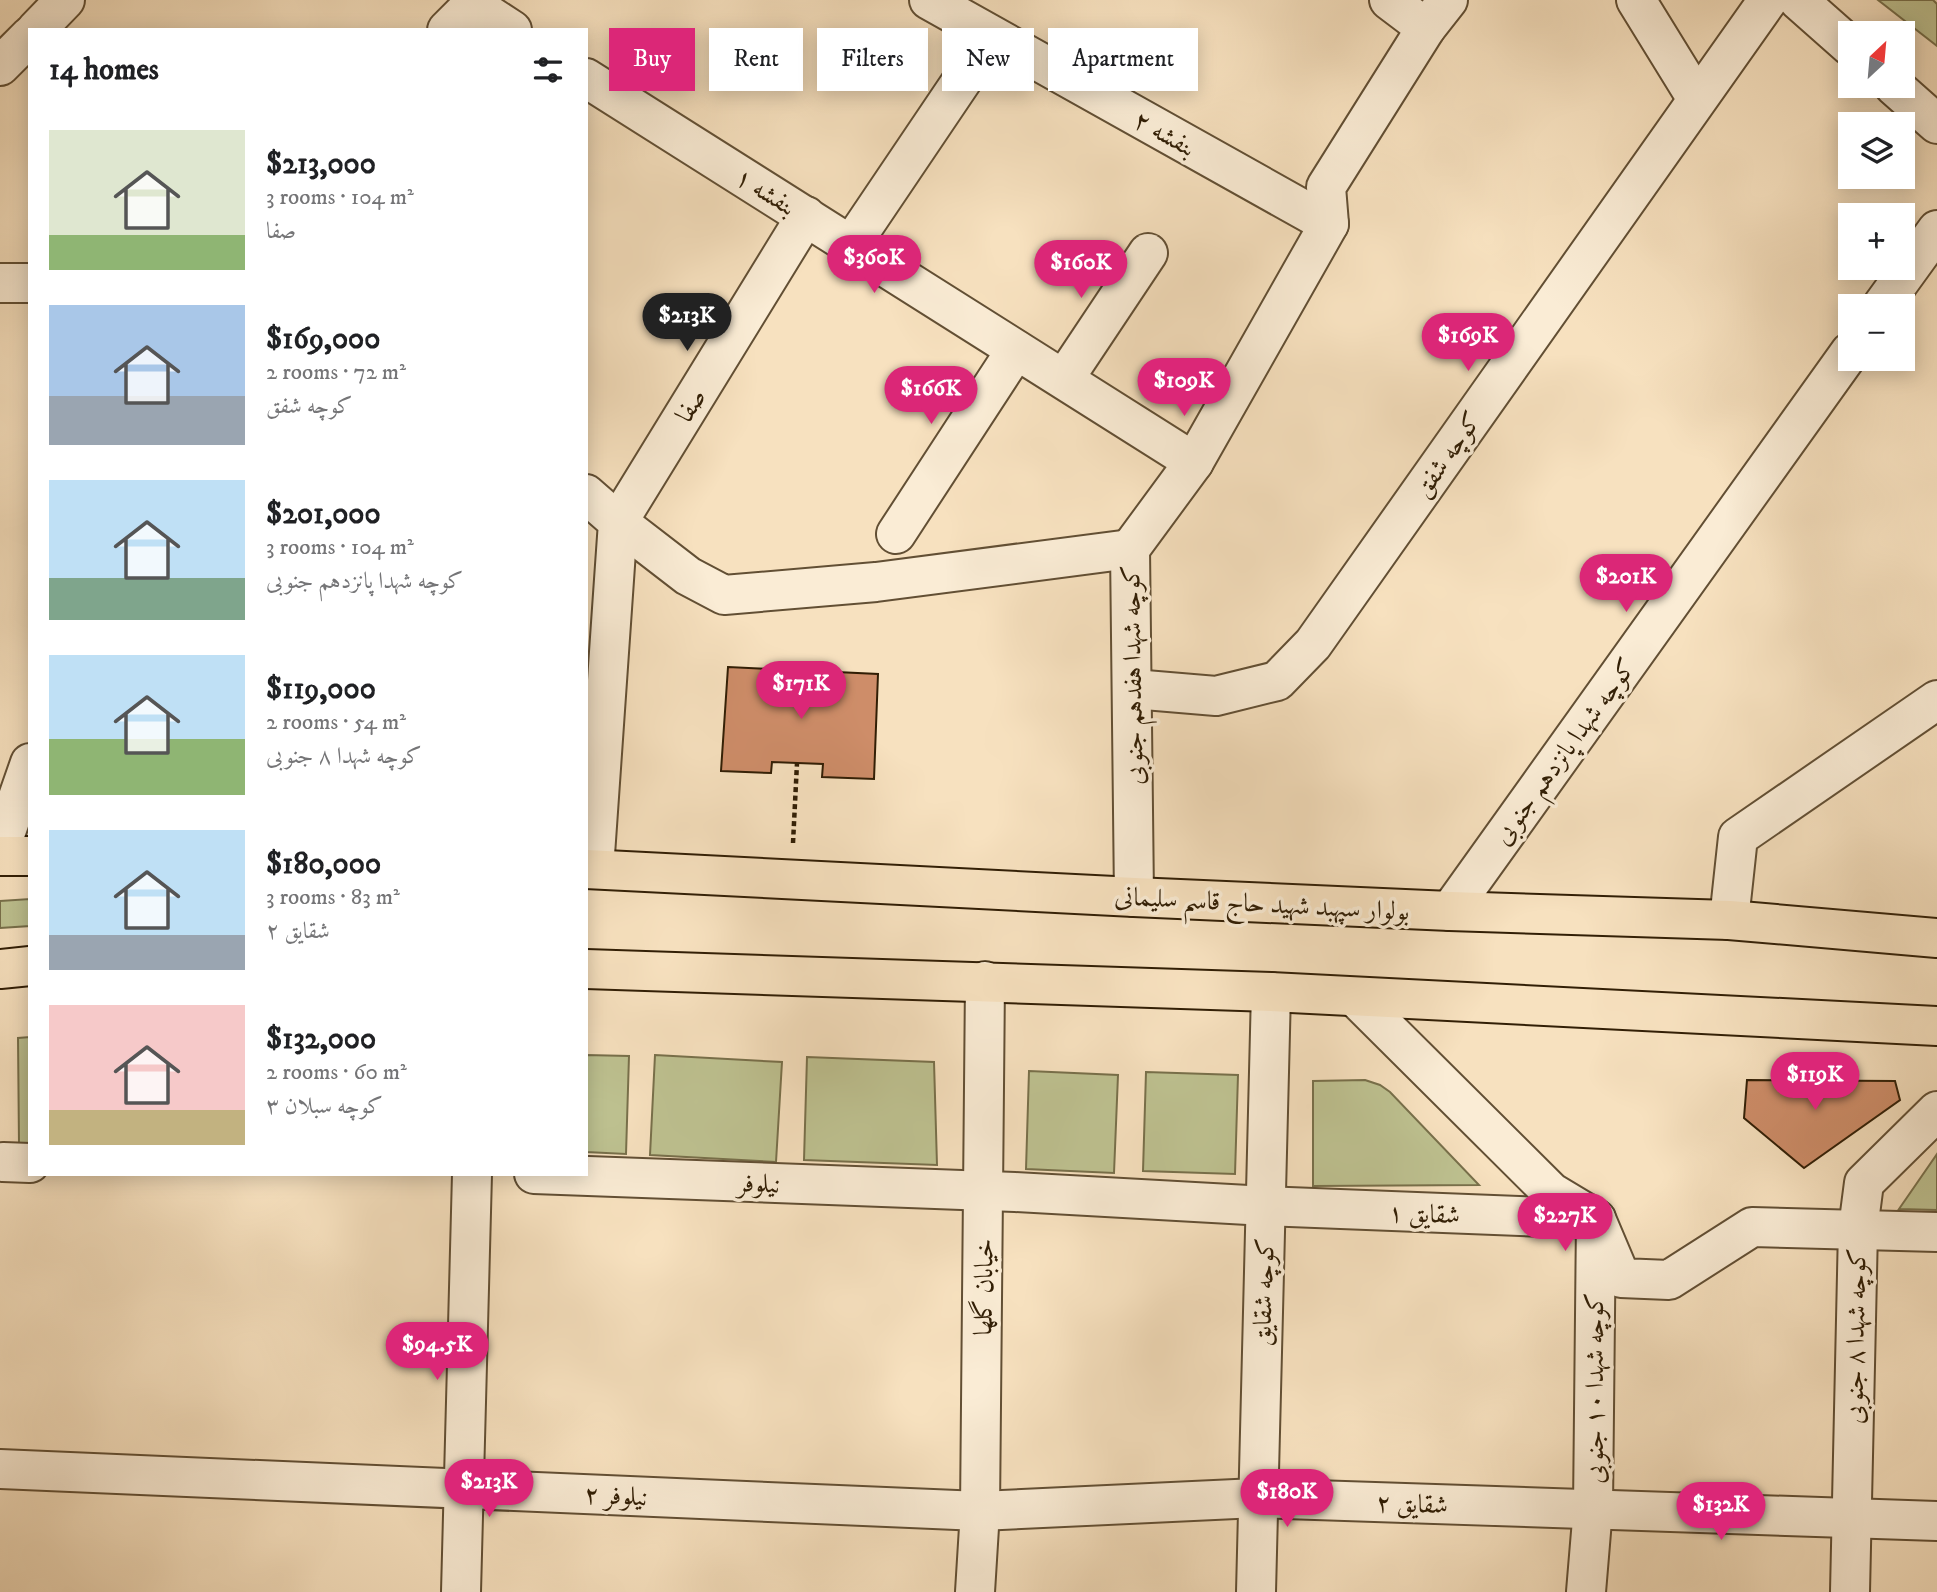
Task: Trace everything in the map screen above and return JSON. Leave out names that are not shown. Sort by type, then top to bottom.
[{"type":"main road","points":[[0,856],[28,856]]},
{"type":"main road","name":"بولوار سپهبد شهید حاج قاسم سلیمانی","points":[[590,869],[1134,897],[1729,920],[1937,938]]},
{"type":"main road","points":[[0,969],[28,966]]},
{"type":"main road","points":[[588,969],[1271,992],[1937,1026]]},
{"type":"street","points":[[38,28],[65,0]]},
{"type":"street","name":"بنفشه ۲","points":[[929,0],[978,28]]},
{"type":"street","points":[[1329,224],[1326,187],[1437,14],[1389,0]]},
{"type":"street","points":[[1636,0],[1698,99]]},
{"type":"street","name":"کوچه شفق","points":[[1133,690],[1216,696],[1277,681],[1312,644],[1768,0]]},
{"type":"street","points":[[1798,0],[1838,35]]},
{"type":"street","points":[[465,11],[507,28]]},
{"type":"street","points":[[0,66],[28,38]]},
{"type":"street","name":"بنفشه ۲","points":[[1034,59],[1329,224]]},
{"type":"street","name":"بنفشه ۱","points":[[588,83],[851,244],[1194,462]]},
{"type":"street","points":[[851,244],[955,91]]},
{"type":"street","points":[[1908,98],[1937,124]]},
{"type":"street","name":"صفا","points":[[618,522],[806,216]]},
{"type":"street","name":"کوچه شهدا هفدهم جنوبی","points":[[1134,897],[1130,549],[1194,462],[1329,224]]},
{"type":"street","points":[[1891,294],[1937,230]]},
{"type":"street","points":[[1064,379],[1148,253]]},
{"type":"street","points":[[0,284],[28,283]]},
{"type":"street","points":[[896,534],[1016,350]]},
{"type":"street","name":"کوچه شهدا پانزدهم جنوبی","points":[[1450,911],[1838,369]]},
{"type":"street","points":[[588,496],[688,576],[724,596],[876,582],[1130,549]]},
{"type":"street","points":[[590,869],[618,522]]},
{"type":"street","points":[[1729,920],[1738,837],[1937,700]]},
{"type":"street","points":[[0,849],[28,769]]},
{"type":"street","name":"خیابان گلها","points":[[975,1592],[980,1511],[985,981]]},
{"type":"street","name":"کوچه شقایق","points":[[1256,1592],[1271,992]]},
{"type":"street","points":[[1354,997],[1551,1192],[1595,1219],[1621,1278],[1669,1280],[1752,1227],[1937,1232]]},
{"type":"street","name":"کوچه شهدا ۸ جنوبی","points":[[1850,1592],[1858,1229],[1864,1184],[1937,1111]]},
{"type":"street","points":[[461,1592],[472,1176]]},
{"type":"street","name":"نیلوفر","points":[[587,1176],[984,1191]]},
{"type":"street","name":"شقایق ۱","points":[[984,1191],[1595,1219]]},
{"type":"street","name":"کوچه شهدا ۱۰ جنوبی","points":[[1586,1592],[1593,1508],[1595,1219]]},
{"type":"street","name":"نیلوفر ۲","points":[[0,1469],[980,1511]]},
{"type":"street","name":"شقایق ۲","points":[[980,1511],[1257,1498],[1937,1521]]},
{"type":"path","points":[[791,880],[797,763]]},
{"type":"green space","points":[[1878,0],[1933,0],[1937,4],[1937,46],[1915,29],[1915,21],[1905,21]]},
{"type":"green space","points":[[28,899],[28,926],[0,928],[0,901]]},
{"type":"green space","points":[[28,1037],[28,1144],[19,1144],[18,1038]]},
{"type":"green space","points":[[588,1055],[629,1056],[626,1154],[588,1152]]},
{"type":"green space","points":[[655,1055],[782,1062],[776,1162],[650,1155]]},
{"type":"green space","points":[[807,1057],[934,1062],[937,1165],[804,1160]]},
{"type":"green space","points":[[1029,1071],[1118,1075],[1114,1173],[1026,1169]]},
{"type":"green space","points":[[1146,1072],[1238,1075],[1235,1174],[1143,1171]]},
{"type":"green space","points":[[1365,1080],[1390,1092],[1479,1185],[1313,1186],[1313,1081]]},
{"type":"green space","points":[[1937,1154],[1937,1210],[1899,1209]]},
{"type":"building","points":[[728,667],[878,674],[874,779],[822,777],[823,764],[772,762],[771,773],[721,771]]},
{"type":"building","points":[[1747,1080],[1895,1081],[1900,1100],[1804,1168],[1744,1118]]}]
